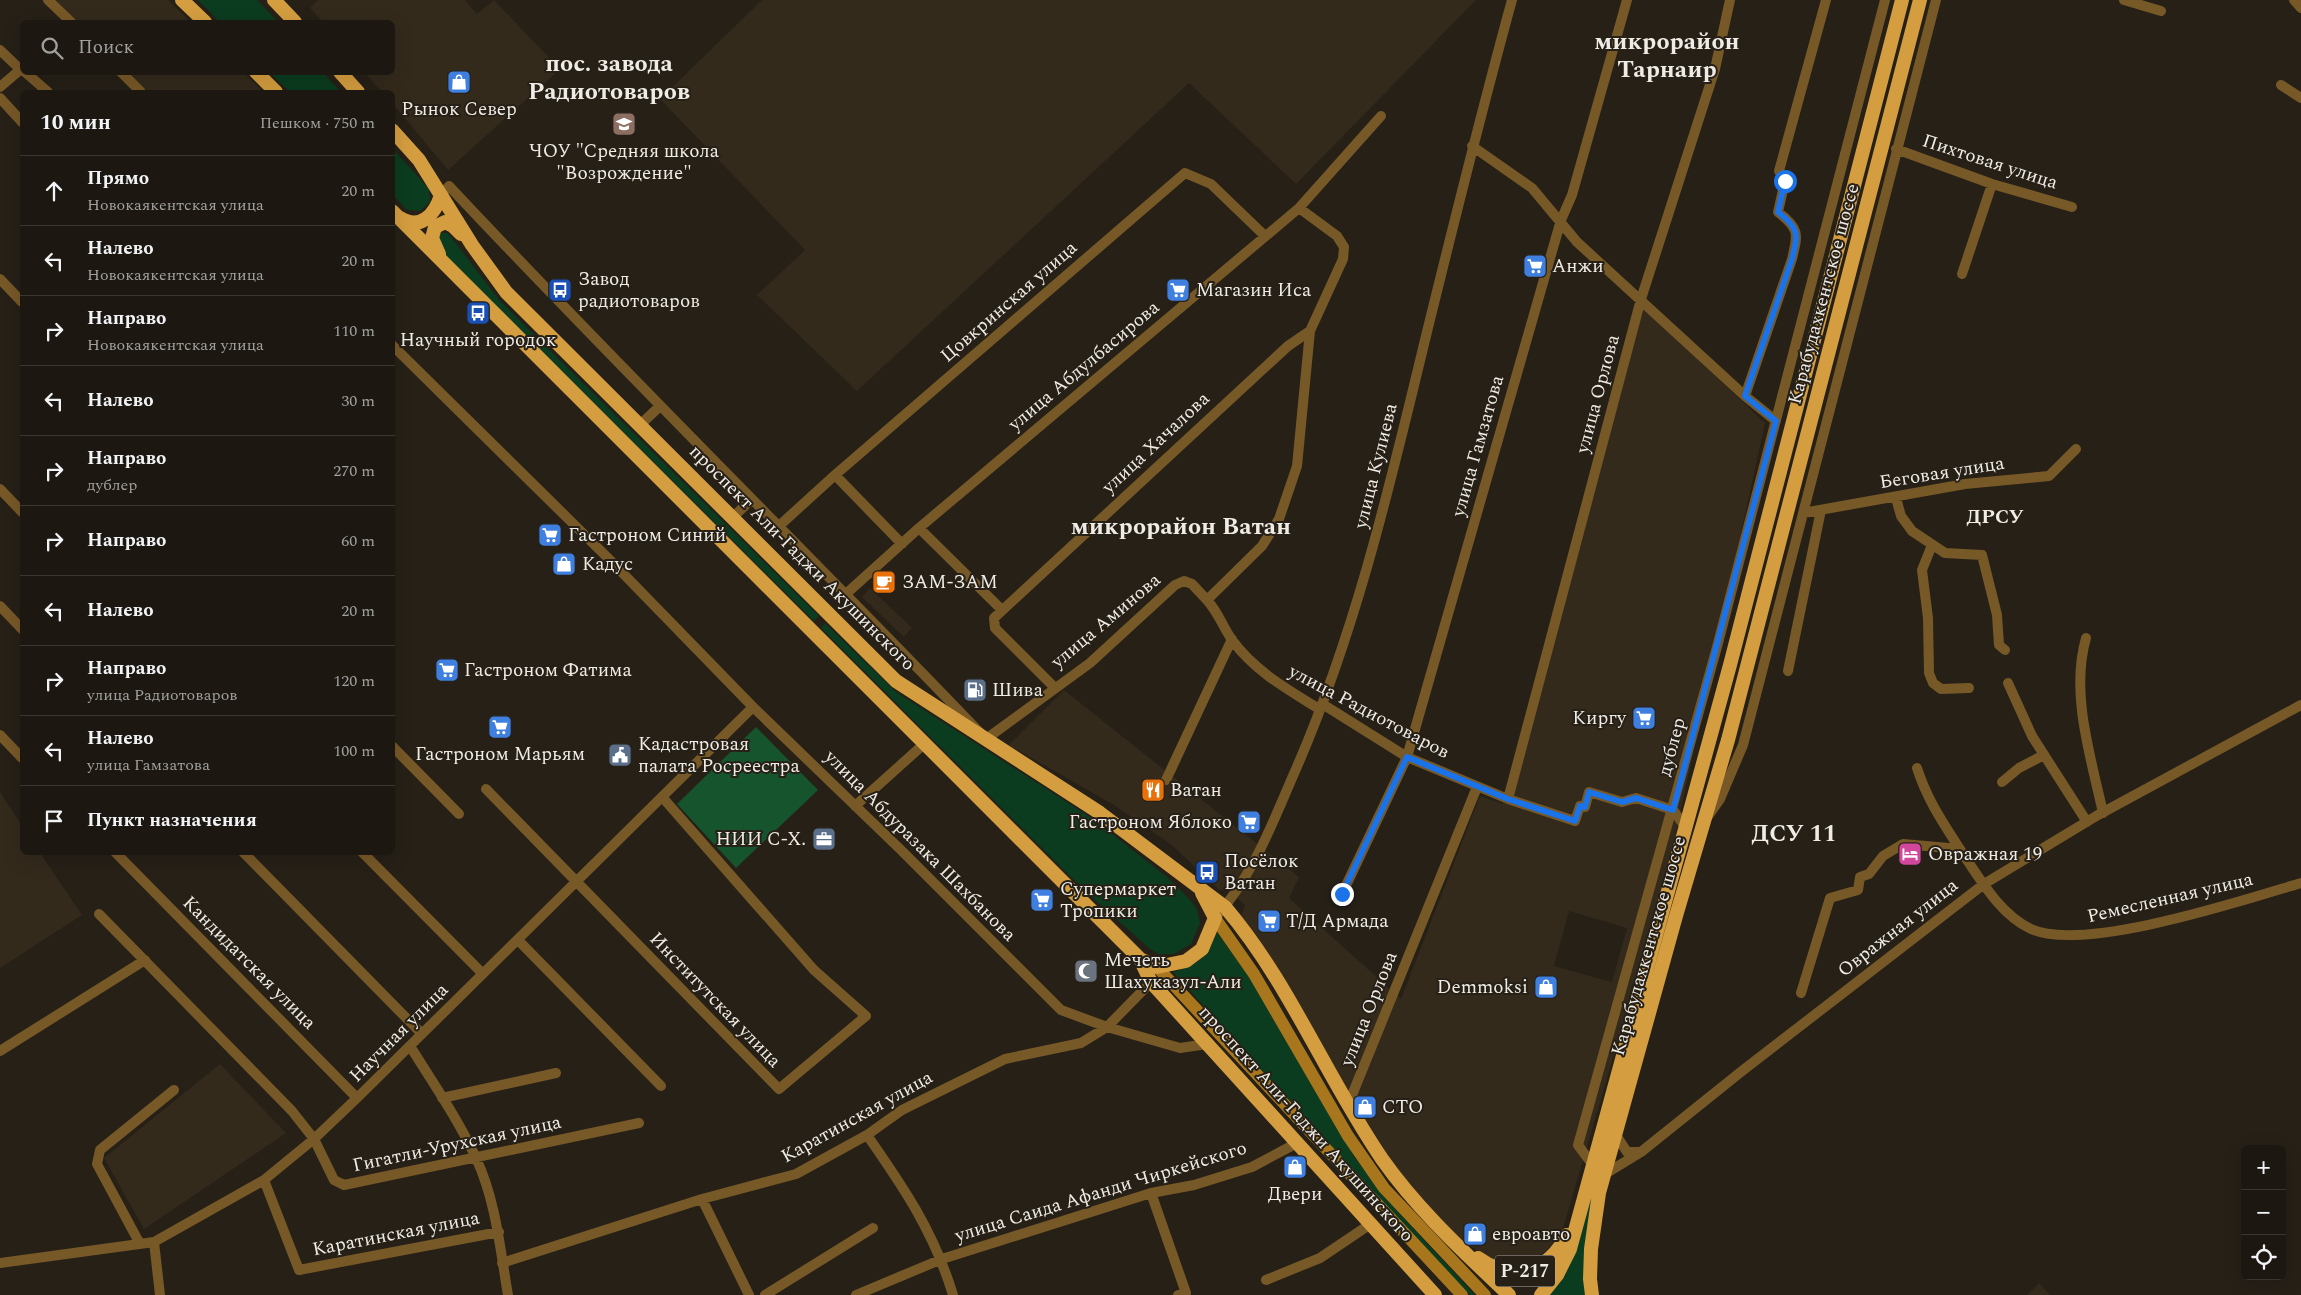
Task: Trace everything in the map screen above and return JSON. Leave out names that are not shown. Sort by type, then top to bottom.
[{"type":"highway","points":[[182,0],[203,20]]},
{"type":"highway","points":[[274,0],[293,20]]},
{"type":"highway","name":"Карабудахкентское шоссе","points":[[1541,1295],[1557,1275],[1570,1249],[1686,828],[1902,0]]},
{"type":"highway","name":"Карабудахкентское шоссе","points":[[1592,1295],[1591,1248],[1599,1193],[1728,740],[1920,0]]},
{"type":"highway","points":[[259,75],[274,90]]},
{"type":"highway","points":[[343,75],[356,90]]},
{"type":"highway","name":"проспект Али-Гаджи Акушинского","points":[[395,133],[416,157],[472,245],[506,292],[641,424],[896,681],[1100,813],[1200,890],[1220,912],[1239,923],[1274,977],[1348,1105],[1398,1180],[1448,1236],[1508,1295]]},
{"type":"highway","points":[[395,213],[407,222],[425,220],[435,211],[441,195]]},
{"type":"highway","name":"проспект Али-Гаджи Акушинского","points":[[395,213],[1140,959],[1150,982],[1435,1295]]},
{"type":"highway","points":[[444,263],[433,244],[432,238],[433,232],[440,223],[445,222],[454,226],[472,245]]},
{"type":"highway","points":[[815,634],[820,621],[832,617]]},
{"type":"highway","points":[[1140,959],[1158,967],[1186,961],[1202,949],[1220,912]]},
{"type":"highway","name":"Р-217","points":[[1448,1236],[1488,1266],[1506,1272],[1523,1271],[1534,1268],[1552,1258],[1560,1248],[1581,1207]]},
{"type":"main road","points":[[1220,912],[1348,1136],[1384,1188],[1485,1295]]},
{"type":"main road","points":[[1158,967],[1462,1295]]},
{"type":"street","points":[[48,0],[69,20]]},
{"type":"street","name":"улица Кулиева","points":[[1220,912],[1236,894],[1260,852],[1324,705],[1373,550],[1472,146],[1512,0]]},
{"type":"street","name":"улица Гамзатова","points":[[1342,894],[1407,757],[1561,220],[1572,195],[1626,0]]},
{"type":"street","name":"улица Орлова","points":[[1508,799],[1641,299],[1715,69],[1730,0]]},
{"type":"street","points":[[1745,396],[1792,259],[1797,237],[1794,224],[1778,212],[1785,181],[1779,171],[1826,0]]},
{"type":"street","name":"дублер","points":[[1592,1164],[1578,1145],[1673,810],[1885,0]]},
{"type":"street","points":[[1702,826],[1720,799],[1744,745],[1896,149],[1936,0]]},
{"type":"street","points":[[2124,0],[2161,11]]},
{"type":"street","points":[[2294,0],[2301,8]]},
{"type":"street","points":[[0,50],[20,68]]},
{"type":"street","points":[[0,87],[20,73]]},
{"type":"street","points":[[28,75],[46,90]]},
{"type":"street","points":[[124,75],[139,90]]},
{"type":"street","points":[[2281,85],[2301,98]]},
{"type":"street","points":[[0,98],[20,120]]},
{"type":"street","name":"улица Абдулбасирова","points":[[847,594],[919,528],[1299,208],[1381,116]]},
{"type":"street","points":[[1472,146],[1532,188],[1578,242],[1745,396],[1776,421]]},
{"type":"street","name":"Пихтовая улица","points":[[1896,149],[1992,184],[2072,208]]},
{"type":"street","name":"Цовкринская улица","points":[[779,526],[835,475],[1185,173],[1211,184],[1266,236]]},
{"type":"street","points":[[1962,274],[1992,184]]},
{"type":"street","points":[[441,195],[449,186],[559,303],[847,594],[986,739]]},
{"type":"street","points":[[1207,600],[1262,546],[1279,519],[1298,466],[1310,331],[1344,259],[1344,246],[1337,236],[1299,208]]},
{"type":"street","points":[[0,279],[20,300]]},
{"type":"street","name":"улица Хачалова","points":[[1054,687],[995,628],[994,618],[1001,609],[1288,346],[1310,331]]},
{"type":"street","name":"улица Абдуразака Шахбанова","points":[[395,348],[608,558],[753,707],[1061,1010],[1107,1027],[1180,1048],[1207,1044]]},
{"type":"street","points":[[641,424],[660,406]]},
{"type":"street","name":"Беговая улица","points":[[1803,513],[1896,498],[1965,484],[2049,476],[2076,449]]},
{"type":"street","points":[[835,475],[902,544]]},
{"type":"street","points":[[0,489],[20,510]]},
{"type":"street","points":[[733,517],[752,498]]},
{"type":"street","points":[[1896,498],[1901,516],[1912,531],[1932,545],[1945,553],[1982,555],[1996,615],[1999,645],[2005,650]]},
{"type":"street","points":[[1788,670],[1821,510]]},
{"type":"street","points":[[919,528],[1001,609]]},
{"type":"street","points":[[1932,545],[1922,570],[1928,618],[1929,673],[1933,683],[1941,690],[1970,688]]},
{"type":"street","name":"улица Аминова","points":[[986,739],[1054,687],[1090,663],[1175,585],[1184,581],[1192,584],[1207,600]]},
{"type":"street","name":"улица Радиотоваров","points":[[1207,600],[1232,639],[1256,666],[1275,681],[1316,707],[1324,705],[1407,757],[1508,799],[1575,821],[1580,806],[1585,807],[1589,792],[1622,802],[1636,798],[1673,810]]},
{"type":"street","points":[[0,606],[20,627]]},
{"type":"street","points":[[2086,638],[2082,652],[2082,713],[2103,812]]},
{"type":"street","points":[[1166,780],[1232,639]]},
{"type":"street","points":[[2008,684],[2032,736],[2087,822]]},
{"type":"street","name":"Овражная улица","points":[[1605,1174],[1641,1152],[1981,881],[2103,812],[2301,705]]},
{"type":"street","name":"Научная улица","points":[[0,1263],[154,1242],[264,1180],[314,1139],[357,1098],[663,798],[753,707]]},
{"type":"street","points":[[0,735],[20,756]]},
{"type":"street","points":[[855,806],[924,744]]},
{"type":"street","points":[[395,749],[459,814]]},
{"type":"street","points":[[2002,782],[2019,768],[2044,755]]},
{"type":"street","name":"Ремесленная улица","points":[[1917,768],[1925,794],[1981,881],[2004,910],[2032,930],[2048,934],[2080,936],[2220,906],[2301,883]]},
{"type":"street","name":"улица Орлова","points":[[1348,1105],[1477,787]]},
{"type":"street","name":"Институтская улица","points":[[486,789],[778,1089],[866,1016],[814,970],[663,798]]},
{"type":"street","points":[[1673,810],[1686,828]]},
{"type":"street","points":[[1801,993],[1830,898],[1858,890],[1860,877],[1869,874],[1883,856],[1903,844],[1960,849]]},
{"type":"street","name":"Кандидатская улица","points":[[118,855],[357,1098]]},
{"type":"street","points":[[246,855],[422,1034]]},
{"type":"street","points":[[365,855],[484,974]]},
{"type":"street","name":"Гигатли-Урухская улица","points":[[99,914],[292,1111],[314,1139],[334,1180],[344,1185],[639,1124]]},
{"type":"street","points":[[518,940],[661,1086]]},
{"type":"street","points":[[0,1052],[145,960]]},
{"type":"street","name":"Каратинская улица","points":[[502,1263],[702,1199],[796,1174],[867,1134],[902,1110],[1005,1059],[1080,1043],[1107,1027],[1150,982]]},
{"type":"street","points":[[410,1046],[476,1159],[499,1232],[508,1295]]},
{"type":"street","points":[[442,1098],[556,1073]]},
{"type":"street","points":[[140,1244],[97,1164],[100,1150],[174,1090]]},
{"type":"street","points":[[867,1134],[910,1197],[942,1259],[953,1295]]},
{"type":"street","points":[[1616,1135],[1627,1152],[1641,1152]]},
{"type":"street","name":"улица Саида Афанди Чиркейского","points":[[856,1295],[942,1259],[1151,1193],[1194,1185],[1252,1166],[1297,1143]]},
{"type":"street","name":"Каратинская улица","points":[[264,1180],[299,1270],[499,1232]]},
{"type":"street","points":[[1151,1193],[1186,1293],[1178,1295]]},
{"type":"street","points":[[702,1199],[749,1295]]},
{"type":"street","points":[[1266,1280],[1320,1258],[1372,1224]]},
{"type":"street","points":[[765,1295],[873,1228]]},
{"type":"street","points":[[154,1242],[160,1295]]},
{"type":"shaded area","points":[[55,0],[168,0],[189,20],[75,20]]},
{"type":"shaded area","name":"Рынок Север","points":[[318,0],[465,0],[477,14],[494,0],[560,69],[448,170],[395,106],[395,90],[380,90],[367,75],[395,75],[395,20],[321,20],[310,8]]},
{"type":"shaded area","points":[[762,0],[1476,0],[1296,184],[1189,83],[857,391],[757,295],[805,250],[660,99]]},
{"type":"shaded area","points":[[130,75],[246,75],[262,90],[147,90]]},
{"type":"shaded area","points":[[1644,308],[1765,423],[1666,878],[1564,1225],[1556,1240],[1546,1251],[1527,1261],[1494,1260],[1470,1246],[1441,1222],[1397,1170],[1241,917],[1245,905],[1228,890],[1219,890],[1172,845],[1114,805],[1009,745],[1064,690],[1299,877],[1289,898],[1401,999],[1480,796],[1503,804]],"holes":[[[1569,911],[1627,928],[1612,982],[1554,966]]]},
{"type":"shaded area","points":[[870,588],[912,628],[904,637],[862,597]]},
{"type":"shaded area","points":[[0,792],[20,823],[20,855],[41,855],[82,915],[0,968]]},
{"type":"shaded area","points":[[220,1064],[286,1133],[144,1229],[104,1158]]},
{"type":"shaded area","points":[[2039,1283],[2050,1295],[2027,1295]]},
{"type":"green space","points":[[198,0],[257,0],[276,20],[218,20]]},
{"type":"green space","points":[[272,75],[325,75],[339,90],[288,90]]},
{"type":"green space","points":[[395,151],[429,189],[430,202],[420,211],[407,210],[395,197]]},
{"type":"green space","points":[[447,233],[451,237],[500,301],[819,616],[814,621],[441,251],[438,235]]},
{"type":"green space","points":[[825,623],[896,692],[1093,819],[1167,877],[1197,909],[1200,923],[1191,944],[1174,954],[1159,954],[1150,949],[1083,889],[821,628]]},
{"type":"green space","points":[[756,727],[818,790],[736,868],[677,804]]},
{"type":"green space","points":[[1217,932],[1251,980],[1355,1158],[1387,1200],[1475,1295],[1470,1295],[1385,1206],[1173,972],[1196,963],[1201,959],[1210,948]]},
{"type":"green space","points":[[1589,1194],[1594,1196],[1586,1295],[1547,1295]]},
{"type":"place","name":"Рынок Север","points":[[459,82]]},
{"type":"place","name":"ЧОУ \"Средняя школа \"Возрождение\"","points":[[624,124]]},
{"type":"place","name":"Анжи","points":[[1535,266]]},
{"type":"place","name":"Завод радиотоваров","points":[[560,290]]},
{"type":"place","name":"Магазин Иса","points":[[1178,290]]},
{"type":"place","name":"Научный городок","points":[[478,313]]},
{"type":"place","name":"Гастроном Синий","points":[[550,535]]},
{"type":"place","name":"Кадус","points":[[564,564]]},
{"type":"place","name":"ЗАМ-ЗАМ","points":[[884,582]]},
{"type":"place","name":"Гастроном Фатима","points":[[447,670]]},
{"type":"place","name":"Шива","points":[[975,690]]},
{"type":"place","name":"Киргу","points":[[1644,718]]},
{"type":"place","name":"Гастроном Марьям","points":[[500,727]]},
{"type":"place","name":"Кадастровая палата Росреестра","points":[[620,755]]},
{"type":"place","name":"Ватан","points":[[1153,790]]},
{"type":"place","name":"Гастроном Яблоко","points":[[1249,822]]},
{"type":"place","name":"НИИ С-Х.","points":[[824,839]]},
{"type":"place","name":"Овражная 19","points":[[1910,854]]},
{"type":"place","name":"Посёлок Ватан","points":[[1207,872]]},
{"type":"place","name":"Супермаркет Тропики","points":[[1042,900]]},
{"type":"place","name":"Т/Д Армада","points":[[1269,921]]},
{"type":"place","name":"Мечеть Шахуказул-Али","points":[[1086,971]]},
{"type":"place","name":"Demmoksi","points":[[1546,987]]},
{"type":"place","name":"СТО","points":[[1365,1107]]},
{"type":"place","name":"Двери","points":[[1295,1167]]},
{"type":"place","name":"евроавто","points":[[1475,1234]]},
{"type":"district","name":"микрорайон Тарнаир","points":[[1667,56]]},
{"type":"district","name":"пос. завода Радиотоваров","points":[[609,78]]},
{"type":"district","name":"ДРСУ","points":[[1995,517]]},
{"type":"district","name":"микрорайон Ватан","points":[[1181,527]]},
{"type":"district","name":"ДСУ 11","points":[[1794,834]]},
{"type":"route","points":[[1342,894],[1407,757],[1508,799],[1575,821],[1580,806],[1585,807],[1589,792],[1622,802],[1636,798],[1673,810],[1776,421],[1745,396],[1792,259],[1797,237],[1794,224],[1778,212],[1785,181]]}]
